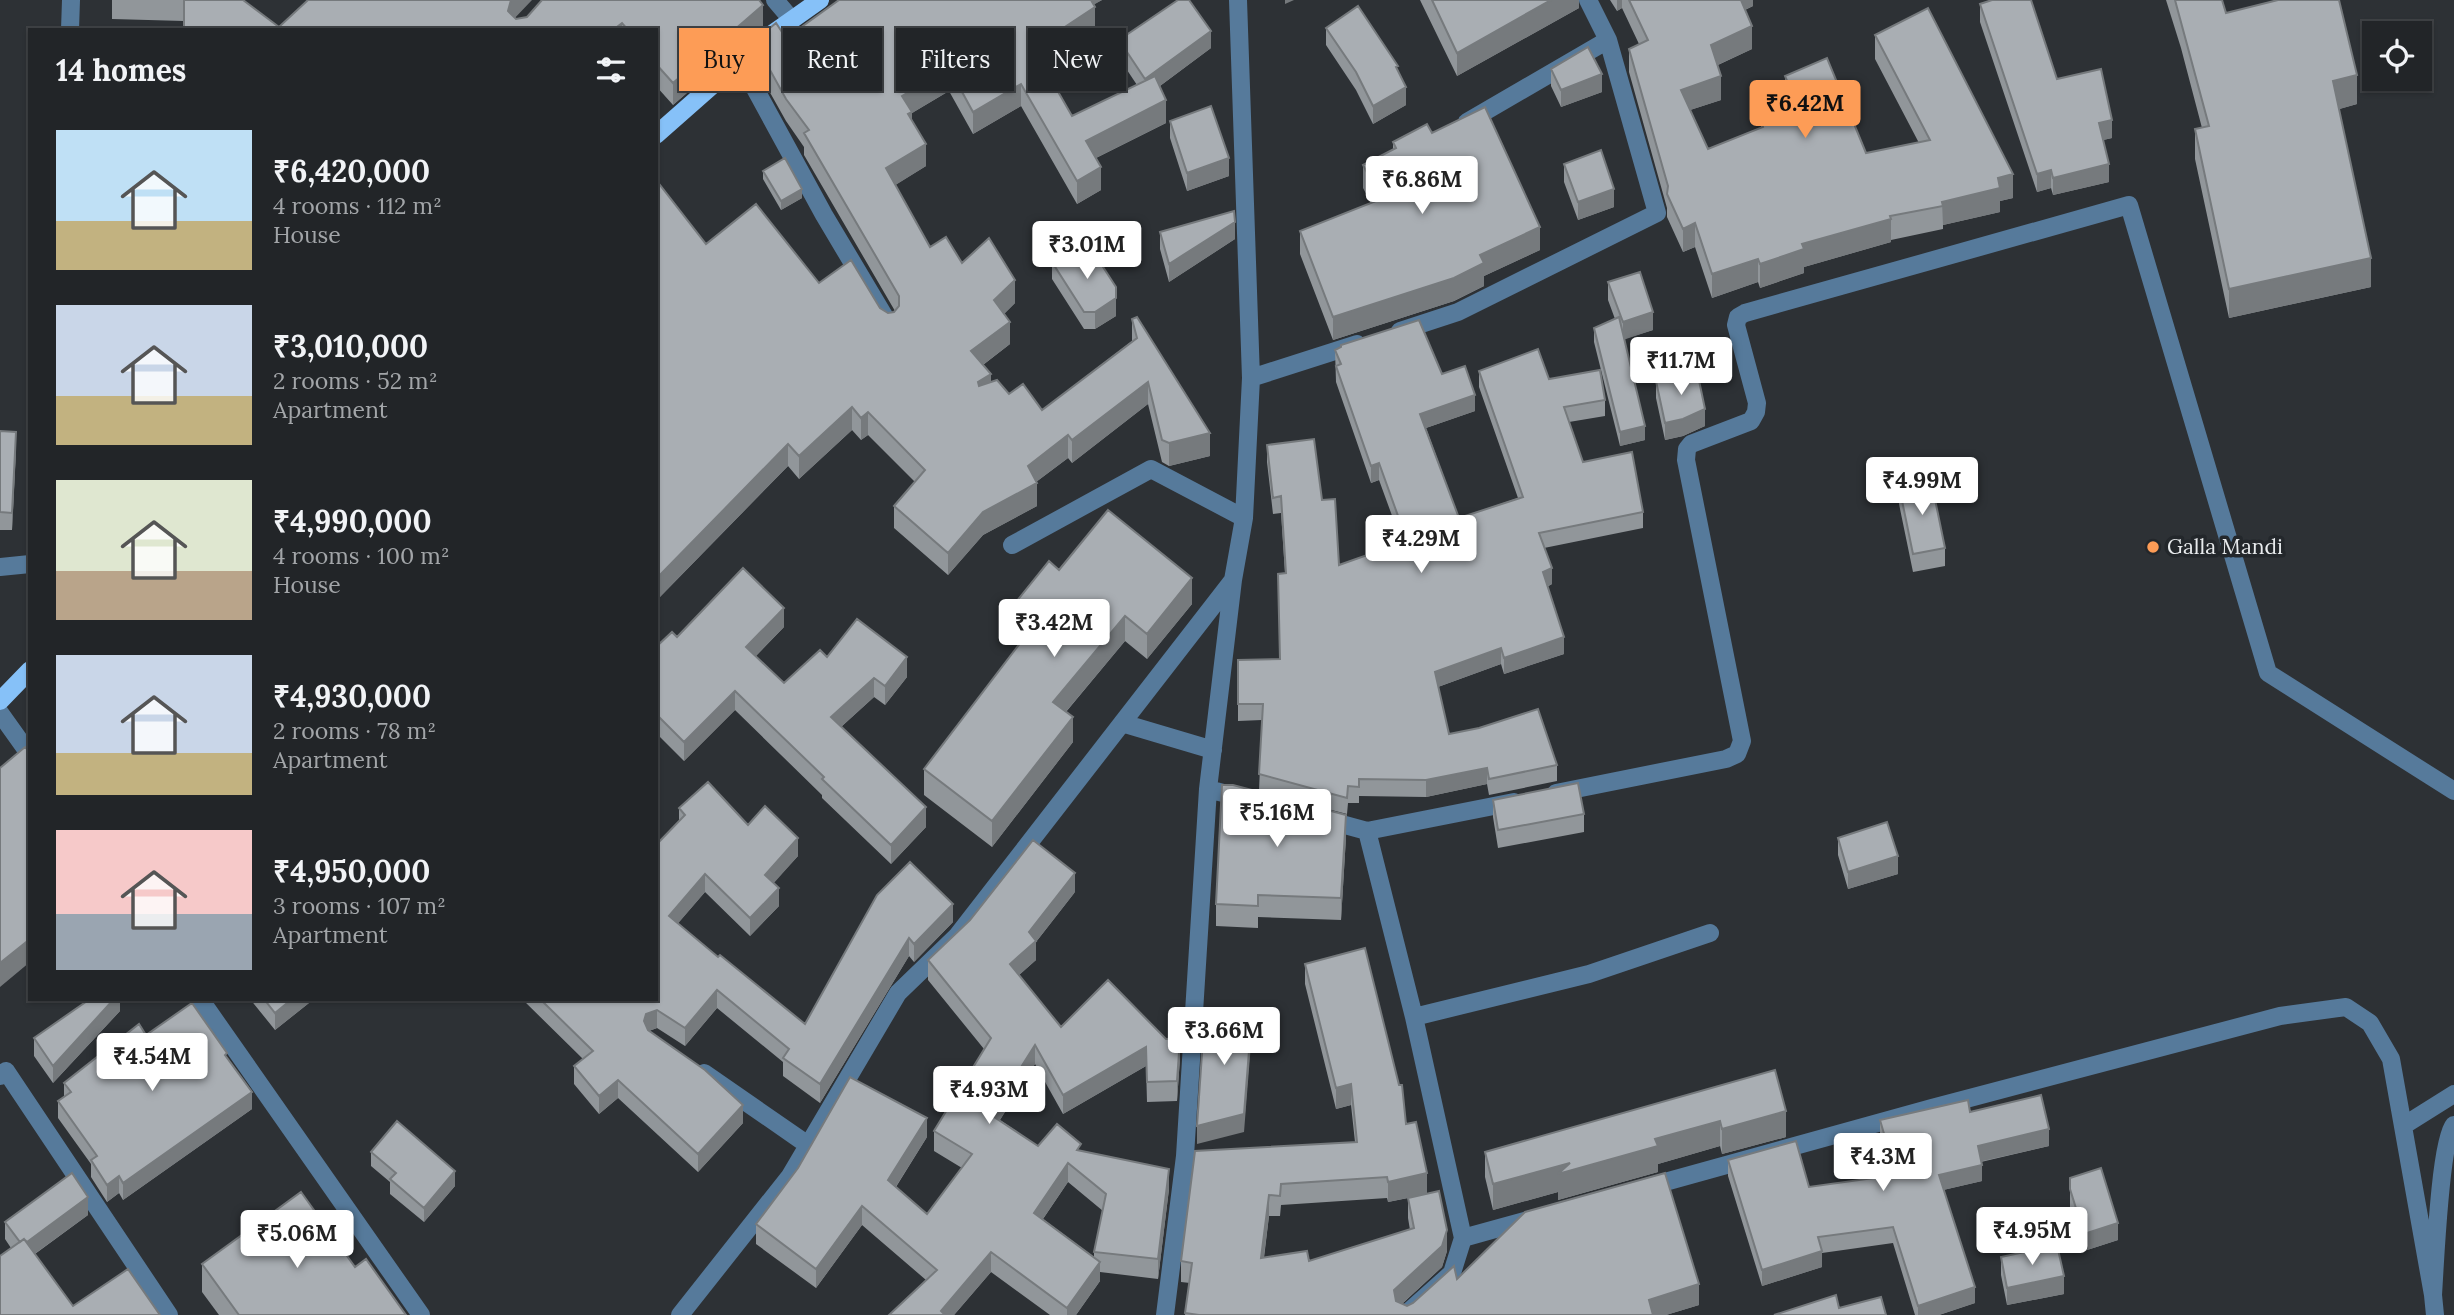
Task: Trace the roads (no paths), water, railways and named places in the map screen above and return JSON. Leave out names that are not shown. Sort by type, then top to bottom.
[{"type":"main road","points":[[769,36],[820,0]]},
{"type":"main road","points":[[658,133],[706,91]]},
{"type":"main road","points":[[0,701],[28,672]]},
{"type":"street","points":[[70,28],[71,0]]},
{"type":"street","points":[[775,0],[792,20]]},
{"type":"street","points":[[1165,1315],[1185,1156],[1208,789],[1233,580],[1244,517],[1251,378],[1238,0]]},
{"type":"street","points":[[1251,378],[1458,312],[1657,213],[1608,40],[1588,0]]},
{"type":"street","points":[[1467,122],[1608,40]]},
{"type":"street","points":[[756,91],[817,204],[890,324]]},
{"type":"street","points":[[1301,814],[1367,831],[1726,759],[1737,754],[1742,741],[1686,460],[1687,449],[1691,444],[1751,421],[1756,412],[1757,403],[1736,325],[1738,317],[2129,205],[2269,673],[2454,791]]},
{"type":"street","points":[[1012,545],[1151,469],[1244,517]]},
{"type":"street","points":[[0,567],[28,564]]},
{"type":"street","points":[[680,1315],[790,1176],[898,993],[957,936],[1233,580]]},
{"type":"street","points":[[0,713],[28,752]]},
{"type":"street","points":[[1122,723],[1213,750]]},
{"type":"street","points":[[1208,789],[1261,803]]},
{"type":"street","points":[[1367,831],[1414,1017],[1464,1238],[1452,1273],[1405,1315]]},
{"type":"street","points":[[1414,1017],[1589,974],[1710,933]]},
{"type":"street","points":[[201,1001],[421,1315]]},
{"type":"street","points":[[1624,1194],[1931,1108],[2280,1016],[2346,1007],[2370,1023],[2391,1059],[2435,1315]]},
{"type":"street","points":[[688,1062],[808,1145]]},
{"type":"street","points":[[0,1076],[6,1071],[169,1315]]},
{"type":"street","points":[[2403,1126],[2454,1094]]},
{"type":"street","points":[[2433,1294],[2444,1155],[2450,1128],[2454,1125]]},
{"type":"street","points":[[1464,1238],[1557,1212]]},
{"type":"place","name":"Galla Mandi","points":[[2153,547]]}]
